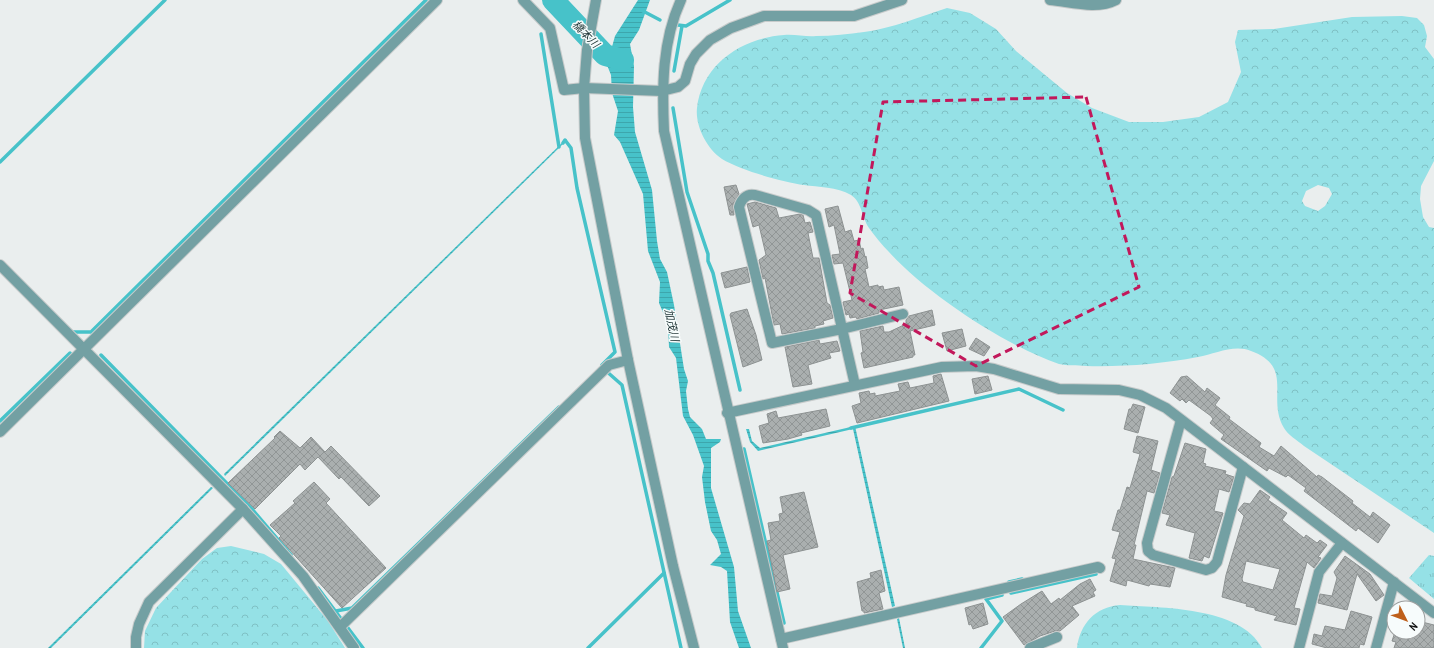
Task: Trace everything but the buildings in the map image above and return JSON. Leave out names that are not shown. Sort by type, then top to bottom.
[{"type":"street","points":[[0,432],[437,0]]},
{"type":"street","points":[[523,0],[550,28],[564,90],[584,88],[662,91],[678,87],[685,81],[690,64],[696,54],[710,40],[722,32],[744,23],[764,16],[854,16],[902,0]]},
{"type":"street","points":[[596,0],[587,50],[584,88],[585,138],[628,360],[673,566],[694,648]]},
{"type":"street","points":[[681,0],[676,12],[666,51],[662,91],[664,130],[696,267],[727,413],[782,644],[1098,567],[1100,568]]},
{"type":"street","points":[[1050,0],[1099,5],[1109,4],[1116,0]]},
{"type":"street","points":[[855,385],[842,329],[816,214],[808,210],[755,194],[746,196],[741,202],[739,207],[772,343],[842,329],[903,314]]},
{"type":"street","points":[[0,265],[243,509],[303,576],[354,648]]},
{"type":"street","points":[[340,627],[609,365],[628,360]]},
{"type":"street","points":[[727,413],[942,367],[976,366],[1013,373],[1059,389],[1119,390],[1140,395],[1166,408],[1434,613]]},
{"type":"street","points":[[1181,420],[1148,543],[1148,551],[1153,554],[1206,570],[1212,568],[1217,562],[1244,467]]},
{"type":"street","points":[[136,648],[136,637],[139,624],[149,602],[243,509]]},
{"type":"street","points":[[1299,648],[1319,572],[1342,542]]},
{"type":"street","points":[[1376,648],[1394,582]]},
{"type":"street","points":[[1030,648],[1057,637]]},
{"type":"highlighted area","points":[[1086,97],[1139,287],[976,366],[850,293],[883,102]]},
{"type":"green space","points":[[947,8],[970,13],[996,29],[1016,51],[1067,93],[1092,108],[1129,122],[1163,122],[1199,117],[1228,102],[1241,72],[1235,42],[1238,30],[1274,29],[1352,17],[1402,16],[1417,18],[1424,25],[1427,36],[1425,47],[1434,59],[1434,161],[1421,186],[1420,199],[1423,217],[1429,227],[1434,228],[1434,533],[1304,446],[1288,433],[1279,417],[1277,406],[1276,374],[1272,366],[1264,358],[1245,349],[1231,349],[1170,362],[1086,366],[1062,365],[1038,356],[992,332],[968,317],[924,285],[886,249],[869,228],[860,206],[851,195],[834,189],[784,181],[739,167],[717,155],[711,149],[703,136],[697,115],[700,92],[707,78],[716,66],[739,48],[753,41],[768,37],[784,35],[828,36],[874,30],[895,25]],"holes":[[[1318,185],[1329,188],[1332,194],[1325,206],[1318,211],[1305,206],[1302,201],[1306,191]]]},
{"type":"green space","points":[[231,546],[264,554],[281,564],[328,621],[345,648],[144,648],[145,631],[156,608],[202,559],[217,548]]},
{"type":"green space","points":[[1429,555],[1434,556],[1434,599],[1409,578]]},
{"type":"green space","points":[[1120,605],[1177,609],[1218,617],[1236,624],[1251,634],[1262,648],[1077,648],[1081,631],[1090,618],[1103,609]]},
{"type":"water","name":"加茂川","points":[[638,0],[650,0],[639,30],[630,44],[634,66],[633,107],[635,132],[652,190],[660,259],[667,272],[684,369],[688,381],[686,391],[690,417],[702,429],[706,439],[721,439],[720,442],[711,448],[711,488],[734,567],[738,611],[751,648],[739,648],[730,622],[727,571],[721,567],[710,565],[721,554],[717,540],[711,531],[705,502],[702,477],[704,466],[693,435],[683,416],[676,358],[669,347],[668,324],[659,303],[660,282],[648,251],[643,194],[620,142],[614,135],[618,111],[612,93],[611,75],[607,65],[615,36]]},
{"type":"water","points":[[566,139],[567,140],[225,476],[224,474]]},
{"type":"water","points":[[855,426],[895,606],[892,607],[853,429],[758,451],[750,442],[746,429],[749,429],[752,441],[760,448]]},
{"type":"water","points":[[211,487],[213,488],[51,648],[48,648]]},
{"type":"water","points":[[899,618],[905,648],[903,648],[897,619]]},
{"type":"waterway","points":[[0,162],[165,0]]},
{"type":"waterway","points":[[71,332],[91,332],[426,0]]},
{"type":"waterway","name":"橋本川","points":[[553,0],[605,55],[623,60]]},
{"type":"waterway","points":[[678,25],[686,26],[730,0]]},
{"type":"waterway","points":[[641,10],[660,20]]},
{"type":"waterway","points":[[674,71],[682,26]]},
{"type":"waterway","points":[[541,34],[559,147]]},
{"type":"waterway","points":[[673,108],[687,192],[708,254],[708,261],[713,273],[740,390]]},
{"type":"waterway","points":[[563,143],[565,140],[571,148],[577,188],[615,352],[602,365]]},
{"type":"waterway","points":[[0,421],[70,353]]},
{"type":"waterway","points":[[101,355],[252,509],[291,555]]},
{"type":"waterway","points":[[605,370],[622,385],[681,648]]},
{"type":"waterway","points":[[851,428],[1019,389],[1063,410]]},
{"type":"waterway","points":[[336,611],[352,608],[559,407]]},
{"type":"waterway","points":[[744,449],[784,623]]},
{"type":"waterway","points":[[588,648],[664,573]]},
{"type":"waterway","points":[[1011,593],[1096,574]]},
{"type":"waterway","points":[[1009,582],[1022,579]]},
{"type":"waterway","points":[[318,588],[363,648]]},
{"type":"waterway","points":[[981,648],[1002,621],[986,599],[1002,595]]}]
